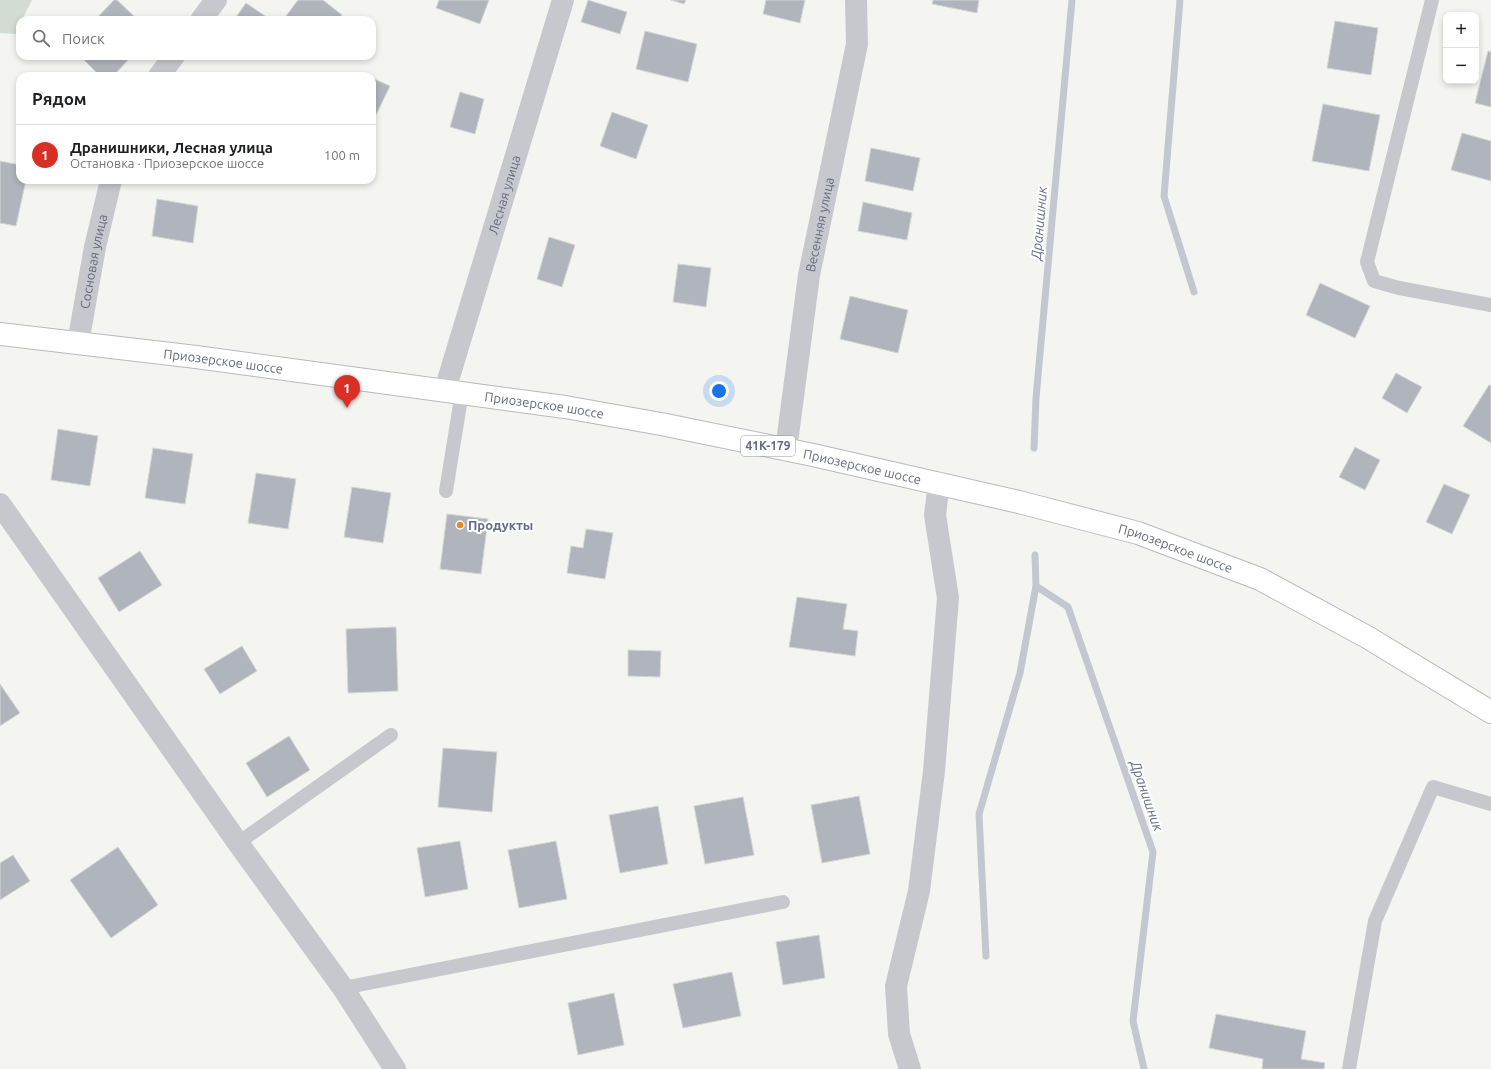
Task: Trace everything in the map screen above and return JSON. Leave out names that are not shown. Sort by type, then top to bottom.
[{"type":"main road","name":"Приозерское шоссе","points":[[0,334],[453,391],[580,409],[661,424],[940,483],[1138,533],[1260,580],[1367,637],[1491,712]]},
{"type":"street","points":[[204,16],[216,0]]},
{"type":"street","name":"Лесная улица","points":[[453,391],[563,0]]},
{"type":"street","name":"Весенняя улица","points":[[786,450],[809,275],[857,44],[856,0]]},
{"type":"street","points":[[162,72],[171,60]]},
{"type":"street","name":"Сосновая улица","points":[[78,343],[95,247],[111,184]]},
{"type":"street","points":[[910,1069],[899,1034],[896,986],[919,891],[934,771],[948,598],[936,515],[940,483]]},
{"type":"street","points":[[0,504],[238,843],[344,988],[395,1069]]},
{"type":"lane","points":[[1432,0],[1368,262],[1374,281],[1399,288],[1491,305]]},
{"type":"lane","points":[[446,491],[453,391]]},
{"type":"lane","points":[[238,843],[391,735]]},
{"type":"lane","points":[[1349,1069],[1376,921],[1433,787],[1491,804]]},
{"type":"lane","points":[[344,988],[783,902]]},
{"type":"shaded area","points":[[0,0],[32,0],[24,16],[16,16],[16,34],[0,33]]},
{"type":"building","points":[[114,0],[117,0],[134,16],[99,16]]},
{"type":"building","points":[[298,0],[323,0],[342,15],[341,16],[286,16]]},
{"type":"building","points":[[439,0],[489,0],[480,24],[436,8]]},
{"type":"building","points":[[588,0],[627,12],[620,34],[581,22]]},
{"type":"building","points":[[671,0],[686,0],[684,4]]},
{"type":"building","points":[[766,0],[805,0],[800,23],[763,14]]},
{"type":"building","points":[[933,0],[979,0],[977,13],[932,4]]},
{"type":"building","points":[[246,3],[265,16],[237,16]]},
{"type":"building","points":[[1335,21],[1378,28],[1371,75],[1327,68]]},
{"type":"building","points":[[645,31],[697,44],[688,82],[636,69]]},
{"type":"building","points":[[1488,51],[1491,52],[1491,107],[1475,103]]},
{"type":"building","points":[[84,60],[128,60],[117,72],[96,72]]},
{"type":"building","points":[[376,80],[390,86],[376,115]]},
{"type":"building","points":[[460,92],[484,99],[475,134],[450,127]]},
{"type":"building","points":[[1323,104],[1380,115],[1369,171],[1312,161]]},
{"type":"building","points":[[612,112],[648,125],[636,159],[600,146]]},
{"type":"building","points":[[1462,133],[1491,141],[1491,181],[1451,170]]},
{"type":"building","points":[[871,148],[920,158],[913,191],[865,181]]},
{"type":"building","points":[[0,161],[16,164],[16,184],[25,184],[16,226],[0,223]]},
{"type":"building","points":[[157,199],[198,206],[193,243],[152,236]]},
{"type":"building","points":[[863,202],[912,213],[907,240],[858,231]]},
{"type":"building","points":[[549,237],[575,245],[562,287],[537,279]]},
{"type":"building","points":[[678,264],[711,268],[706,307],[673,302]]},
{"type":"building","points":[[1320,283],[1370,306],[1355,338],[1306,315]]},
{"type":"building","points":[[850,296],[908,310],[898,353],[840,339]]},
{"type":"building","points":[[1396,373],[1422,387],[1407,413],[1382,398]]},
{"type":"building","points":[[1489,385],[1491,386],[1491,443],[1463,426]]},
{"type":"building","points":[[58,429],[98,436],[90,486],[51,480]]},
{"type":"building","points":[[1355,447],[1380,460],[1365,490],[1339,477]]},
{"type":"building","points":[[153,448],[193,454],[185,504],[145,498]]},
{"type":"building","points":[[256,473],[296,479],[288,529],[248,523]]},
{"type":"building","points":[[1444,484],[1470,495],[1452,534],[1426,522]]},
{"type":"building","points":[[352,487],[391,493],[383,543],[344,537]]},
{"type":"building","points":[[447,514],[488,519],[481,574],[440,569]]},
{"type":"building","points":[[586,529],[613,533],[605,579],[567,573],[571,546],[583,548]]},
{"type":"building","points":[[140,551],[162,585],[119,612],[98,578]]},
{"type":"building","points":[[797,597],[847,604],[843,629],[858,631],[855,656],[789,647]]},
{"type":"building","points":[[396,627],[398,691],[348,693],[346,629]]},
{"type":"building","points":[[242,646],[257,671],[220,694],[204,669]]},
{"type":"building","points":[[628,650],[661,651],[660,677],[628,676]]},
{"type":"building","points":[[0,684],[20,713],[0,726]]},
{"type":"building","points":[[289,736],[310,770],[267,797],[246,763]]},
{"type":"building","points":[[443,748],[497,752],[492,812],[438,807]]},
{"type":"building","points":[[859,796],[870,854],[822,863],[811,805]]},
{"type":"building","points":[[743,797],[754,855],[705,864],[694,806]]},
{"type":"building","points":[[658,806],[668,864],[620,873],[609,815]]},
{"type":"building","points":[[460,841],[468,889],[425,897],[417,848]]},
{"type":"building","points":[[556,841],[567,899],[519,908],[508,850]]},
{"type":"building","points":[[118,847],[158,905],[111,938],[70,880]]},
{"type":"building","points":[[13,855],[30,881],[0,900],[0,863]]},
{"type":"building","points":[[819,935],[825,978],[783,985],[776,942]]},
{"type":"building","points":[[732,972],[741,1016],[683,1028],[673,984]]},
{"type":"building","points":[[614,993],[624,1045],[578,1055],[568,1003]]},
{"type":"building","points":[[1216,1014],[1306,1031],[1301,1059],[1325,1063],[1324,1069],[1262,1069],[1263,1059],[1209,1048]]},
{"type":"waterway","name":"Дранишник","points":[[1034,448],[1036,398],[1072,0]]},
{"type":"waterway","points":[[1180,0],[1164,196],[1194,292]]},
{"type":"waterway","points":[[986,956],[979,814],[1020,673],[1036,586],[1035,555]]},
{"type":"waterway","name":"Дранишник","points":[[1036,586],[1068,607],[1153,852],[1133,1021],[1144,1069]]},
{"type":"place","name":"Дранишники, Лесная улица","points":[[347,408]]},
{"type":"place","name":"Продукты","points":[[460,525]]}]
